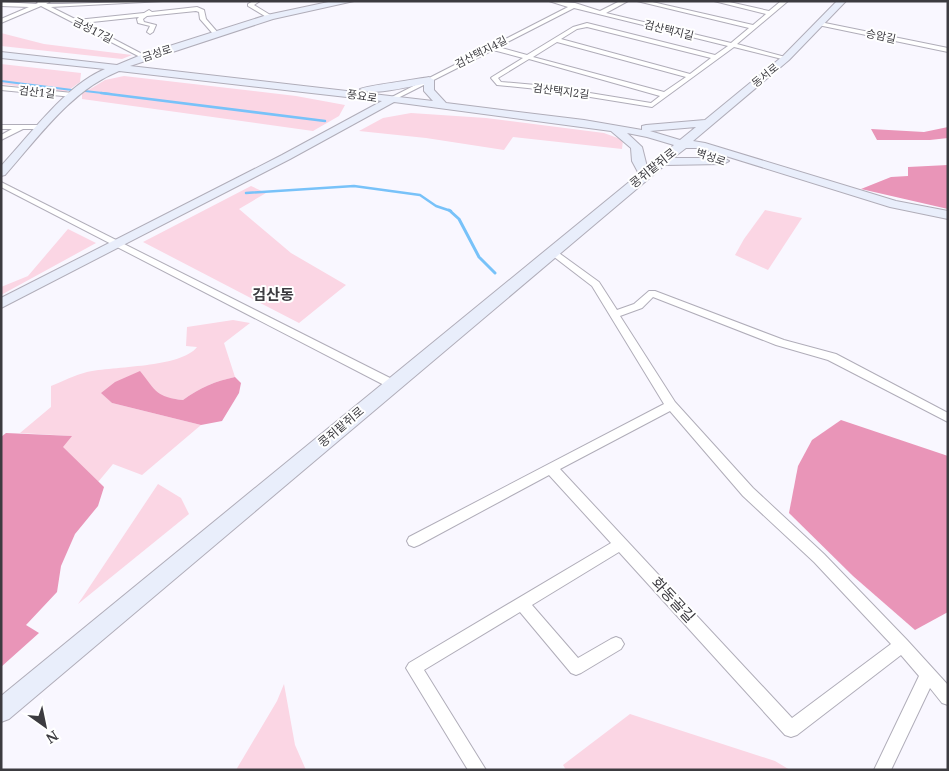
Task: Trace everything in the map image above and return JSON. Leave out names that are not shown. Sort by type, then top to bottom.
[{"type":"main road","name":"금성로","points":[[1,174],[73,95],[89,82],[118,67],[270,17],[350,1]]},
{"type":"main road","name":"동서로","points":[[682,144],[786,58],[842,1]]},
{"type":"main road","points":[[1,53],[30,55],[60,61],[89,73],[89,82],[114,74],[148,71]]},
{"type":"main road","name":"풍요로","points":[[1,53],[322,90],[614,128],[650,134],[682,144]]},
{"type":"main road","points":[[1,58],[22,61],[60,61]]},
{"type":"main road","points":[[322,90],[386,88],[429,80],[429,91],[444,106]]},
{"type":"main road","points":[[322,90],[332,100],[351,106],[353,111],[344,126]]},
{"type":"main road","points":[[1,304],[286,157],[390,100]]},
{"type":"main road","points":[[344,126],[396,112],[444,106]]},
{"type":"main road","points":[[633,131],[707,122],[712,138],[725,157],[661,162]]},
{"type":"main road","points":[[614,128],[636,147],[638,161],[645,175]]},
{"type":"main road","name":"벽성로","points":[[682,144],[694,152],[725,157],[894,204],[948,215]]},
{"type":"main road","name":"콩쥐팥쥐로","points":[[1,711],[682,144]]},
{"type":"main road","name":"벽성로","points":[[725,157],[812,189],[948,224]]},
{"type":"street","points":[[1,20],[48,1]]},
{"type":"street","points":[[257,1],[250,5],[270,17]]},
{"type":"street","name":"검산택지길","points":[[552,1],[786,58]]},
{"type":"street","name":"검산택지4길","points":[[390,100],[581,1]]},
{"type":"street","points":[[601,13],[625,1]]},
{"type":"street","points":[[640,1],[753,27]]},
{"type":"street","points":[[717,1],[770,13]]},
{"type":"street","name":"검산택지2길","points":[[716,57],[587,26],[575,28],[494,78],[498,84],[547,88],[652,105],[666,95],[732,45],[784,1]]},
{"type":"street","points":[[1,4],[62,6],[158,2]]},
{"type":"street","points":[[150,32],[153,25],[141,23],[140,19],[147,15],[158,2]]},
{"type":"street","name":"금성17길","points":[[40,4],[144,57]]},
{"type":"street","points":[[77,22],[197,9],[202,11],[203,19],[216,34]]},
{"type":"street","points":[[632,36],[646,24]]},
{"type":"street","name":"승암길","points":[[820,24],[946,49]]},
{"type":"street","points":[[556,40],[691,76]]},
{"type":"street","points":[[490,47],[527,57]]},
{"type":"street","name":"검산택지2길","points":[[527,57],[666,95]]},
{"type":"street","name":"검산1길","points":[[1,88],[73,95]]},
{"type":"street","points":[[1,138],[24,126]]},
{"type":"street","points":[[1,127],[42,127]]},
{"type":"street","points":[[1,184],[392,384]]},
{"type":"street","points":[[552,251],[596,284],[671,405],[748,492],[819,558],[902,645],[948,697]]},
{"type":"street","points":[[614,315],[638,306],[652,293],[780,343],[832,357],[948,418]]},
{"type":"street","points":[[414,540],[671,405]]},
{"type":"street","name":"화동골길","points":[[552,468],[791,729],[902,645]]},
{"type":"street","points":[[478,770],[414,668],[621,544]]},
{"type":"street","points":[[522,604],[576,668],[616,644]]},
{"type":"street","points":[[882,770],[928,675]]},
{"type":"shaded area","points":[[1,33],[44,44],[132,55],[122,59],[1,46]]},
{"type":"shaded area","points":[[1,64],[81,73],[80,82],[66,92],[1,84]]},
{"type":"shaded area","points":[[124,76],[296,96],[345,105],[339,116],[313,131],[82,99],[82,94],[105,80]]},
{"type":"shaded area","points":[[411,113],[486,118],[604,133],[623,140],[622,149],[513,137],[504,150],[426,138],[359,131],[383,118]]},
{"type":"shaded area","points":[[948,127],[948,138],[930,140],[877,140],[871,129],[924,132]]},
{"type":"shaded area","points":[[948,165],[948,209],[861,189],[891,177],[908,176],[908,167]]},
{"type":"shaded area","points":[[251,186],[266,193],[239,209],[291,253],[346,285],[299,323],[143,242]]},
{"type":"shaded area","points":[[765,210],[802,218],[768,270],[735,255]]},
{"type":"shaded area","points":[[68,229],[96,243],[1,295],[1,287],[28,276]]},
{"type":"shaded area","points":[[233,320],[250,323],[224,343],[235,377],[208,386],[183,400],[159,395],[102,393],[112,403],[201,425],[142,475],[113,464],[98,482],[62,447],[71,436],[20,433],[51,407],[51,386],[87,372],[162,363],[177,359],[189,354],[197,347],[186,346],[187,327]]},
{"type":"shaded area","points":[[140,371],[157,392],[174,399],[183,400],[201,389],[235,377],[241,383],[239,393],[222,421],[201,425],[112,403],[101,393],[115,382]]},
{"type":"shaded area","points":[[841,420],[948,456],[948,612],[915,630],[853,576],[789,513],[798,466],[812,440]]},
{"type":"shaded area","points":[[6,433],[72,436],[63,447],[104,487],[98,506],[75,534],[61,566],[57,592],[26,625],[39,633],[1,667],[1,437]]},
{"type":"shaded area","points":[[158,484],[181,498],[189,514],[78,604]]},
{"type":"shaded area","points":[[284,684],[295,745],[306,770],[236,770],[277,701]]},
{"type":"shaded area","points":[[630,714],[775,761],[790,770],[566,770],[563,765]]},
{"type":"waterway","points":[[1,81],[72,90]]},
{"type":"waterway","points":[[85,91],[111,94]]},
{"type":"waterway","points":[[101,93],[325,121]]},
{"type":"waterway","points":[[246,193],[354,186],[420,195],[436,206],[450,211]]},
{"type":"waterway","points":[[450,211],[459,219],[479,257],[495,273]]},
{"type":"district","name":"검산동","points":[[273,295]]}]
